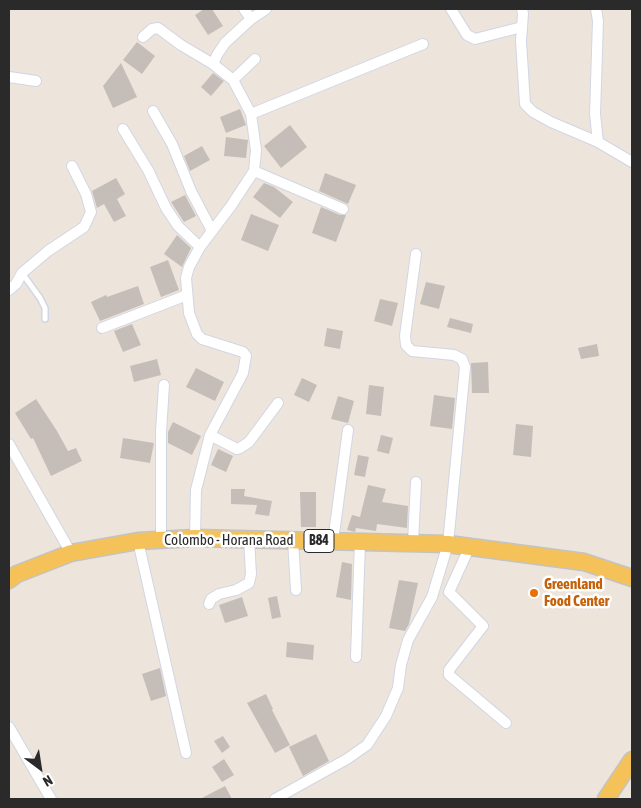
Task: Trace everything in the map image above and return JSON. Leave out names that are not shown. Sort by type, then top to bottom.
[{"type":"main road","name":"Colombo - Horana Road","points":[[9,580],[18,574],[71,553],[138,541],[195,538],[470,546],[507,553],[584,562],[632,578]]},
{"type":"main road","points":[[606,799],[632,760]]},
{"type":"street","points":[[244,9],[251,19]]},
{"type":"street","points":[[213,64],[226,43],[251,19],[266,9]]},
{"type":"street","points":[[451,9],[467,35],[475,38],[522,27]]},
{"type":"street","points":[[522,9],[521,41],[525,104],[533,112],[551,122],[598,142],[632,162]]},
{"type":"street","points":[[596,9],[598,21],[595,114],[598,142]]},
{"type":"street","points":[[143,38],[152,29],[158,28],[181,46],[213,64],[232,80],[251,114],[256,150],[254,171],[200,247],[189,267],[186,278],[189,313],[199,337],[243,352],[246,356],[243,372],[210,435],[196,490],[195,538]]},
{"type":"street","points":[[251,114],[423,44]]},
{"type":"street","points":[[232,80],[255,59]]},
{"type":"street","points":[[9,77],[36,81]]},
{"type":"street","points":[[153,112],[172,144],[191,191],[212,231]]},
{"type":"street","points":[[123,129],[148,170],[166,208],[178,226],[200,247]]},
{"type":"street","points":[[9,290],[16,284],[22,273],[48,251],[84,227],[91,212],[86,194],[72,166]]},
{"type":"street","points":[[254,171],[343,209]]},
{"type":"street","points":[[275,799],[347,759],[367,744],[386,716],[398,688],[401,665],[408,640],[432,598],[448,544],[465,367],[462,359],[454,355],[412,351],[406,345],[405,336],[416,254]]},
{"type":"street","points":[[102,328],[187,295]]},
{"type":"street","points":[[161,540],[161,432],[164,385]]},
{"type":"street","points":[[210,435],[237,449],[240,448],[250,442],[278,403]]},
{"type":"street","points":[[334,541],[348,430]]},
{"type":"street","points":[[9,444],[71,553]]},
{"type":"street","points":[[413,543],[416,482]]},
{"type":"street","points":[[209,604],[211,599],[219,594],[236,590],[249,583],[252,574],[249,539]]},
{"type":"street","points":[[293,540],[296,590]]},
{"type":"street","points":[[138,541],[186,753]]},
{"type":"street","points":[[356,657],[360,542]]},
{"type":"street","points":[[470,546],[449,592],[483,626],[449,670],[449,675],[506,723]]},
{"type":"street","points":[[9,727],[51,799]]},
{"type":"lane","points":[[22,273],[40,298],[45,308],[45,319]]},
{"type":"building","points":[[204,9],[212,9],[223,26],[208,35],[195,15]]},
{"type":"building","points":[[137,42],[155,56],[142,74],[123,60]]},
{"type":"building","points":[[121,63],[137,97],[113,108],[103,86]]},
{"type":"building","points":[[213,73],[224,81],[211,96],[201,87]]},
{"type":"building","points":[[240,109],[246,125],[226,133],[220,117]]},
{"type":"building","points":[[290,125],[307,147],[281,168],[264,146]]},
{"type":"building","points":[[226,137],[248,140],[246,158],[224,156]]},
{"type":"building","points":[[202,146],[210,160],[190,171],[184,156]]},
{"type":"building","points":[[325,173],[356,185],[348,204],[319,191]]},
{"type":"building","points":[[116,178],[125,194],[117,199],[126,216],[114,222],[104,204],[97,208],[92,191]]},
{"type":"building","points":[[264,183],[274,187],[293,202],[280,218],[253,197]]},
{"type":"building","points":[[185,195],[196,216],[184,222],[171,202]]},
{"type":"building","points":[[321,207],[340,215],[346,215],[336,242],[312,233]]},
{"type":"building","points":[[251,214],[279,225],[268,251],[241,240]]},
{"type":"building","points":[[177,235],[191,248],[182,267],[164,254]]},
{"type":"building","points":[[168,260],[179,290],[161,297],[150,267]]},
{"type":"building","points":[[426,282],[445,286],[439,309],[420,304]]},
{"type":"building","points":[[138,286],[144,304],[100,321],[91,302],[106,295],[107,297]]},
{"type":"building","points":[[380,299],[398,303],[392,326],[374,321]]},
{"type":"building","points":[[450,318],[473,324],[471,333],[447,327]]},
{"type":"building","points":[[132,324],[141,345],[123,352],[114,331]]},
{"type":"building","points":[[327,328],[343,331],[340,349],[324,346]]},
{"type":"building","points":[[597,344],[599,356],[581,359],[578,348]]},
{"type":"building","points":[[157,359],[161,375],[134,382],[130,366]]},
{"type":"building","points":[[488,362],[489,393],[472,393],[471,363]]},
{"type":"building","points":[[196,368],[224,382],[215,401],[186,387]]},
{"type":"building","points":[[302,378],[317,385],[309,402],[294,395]]},
{"type":"building","points":[[369,385],[384,387],[381,416],[366,414]]},
{"type":"building","points":[[434,395],[455,398],[452,429],[430,426]]},
{"type":"building","points":[[338,396],[354,401],[348,423],[331,419]]},
{"type":"building","points":[[36,399],[68,451],[76,448],[82,461],[51,476],[33,438],[31,439],[15,413]]},
{"type":"building","points":[[173,422],[201,436],[192,455],[168,443],[168,432]]},
{"type":"building","points":[[516,424],[533,426],[531,457],[513,455]]},
{"type":"building","points":[[381,435],[393,438],[389,454],[377,451]]},
{"type":"building","points":[[123,438],[154,443],[150,463],[120,458]]},
{"type":"building","points":[[218,449],[233,456],[226,472],[211,465]]},
{"type":"building","points":[[358,455],[369,457],[365,477],[354,475]]},
{"type":"building","points":[[368,485],[386,489],[382,502],[408,506],[407,528],[377,524],[376,531],[356,528],[355,532],[347,530],[352,515],[360,517]]},
{"type":"building","points":[[231,489],[245,489],[244,496],[272,501],[269,516],[255,514],[257,505],[231,504]]},
{"type":"building","points":[[300,492],[316,492],[316,527],[301,527]]},
{"type":"building","points":[[342,562],[352,564],[351,600],[336,597]]},
{"type":"building","points":[[399,580],[418,583],[409,624],[405,631],[389,628]]},
{"type":"building","points":[[277,596],[281,617],[272,619],[268,598]]},
{"type":"building","points":[[242,597],[248,616],[225,623],[219,605]]},
{"type":"building","points":[[287,642],[314,645],[313,660],[286,657]]},
{"type":"building","points":[[160,668],[166,696],[151,701],[142,674]]},
{"type":"building","points":[[266,694],[290,745],[275,753],[247,703]]},
{"type":"building","points":[[316,734],[329,761],[303,776],[289,747]]},
{"type":"building","points":[[223,736],[230,747],[222,753],[214,741]]},
{"type":"building","points":[[224,759],[234,775],[222,782],[212,767]]},
{"type":"building","points":[[225,786],[232,799],[200,799]]},
{"type":"place","name":"Greenland Food Center","points":[[534,593]]}]
